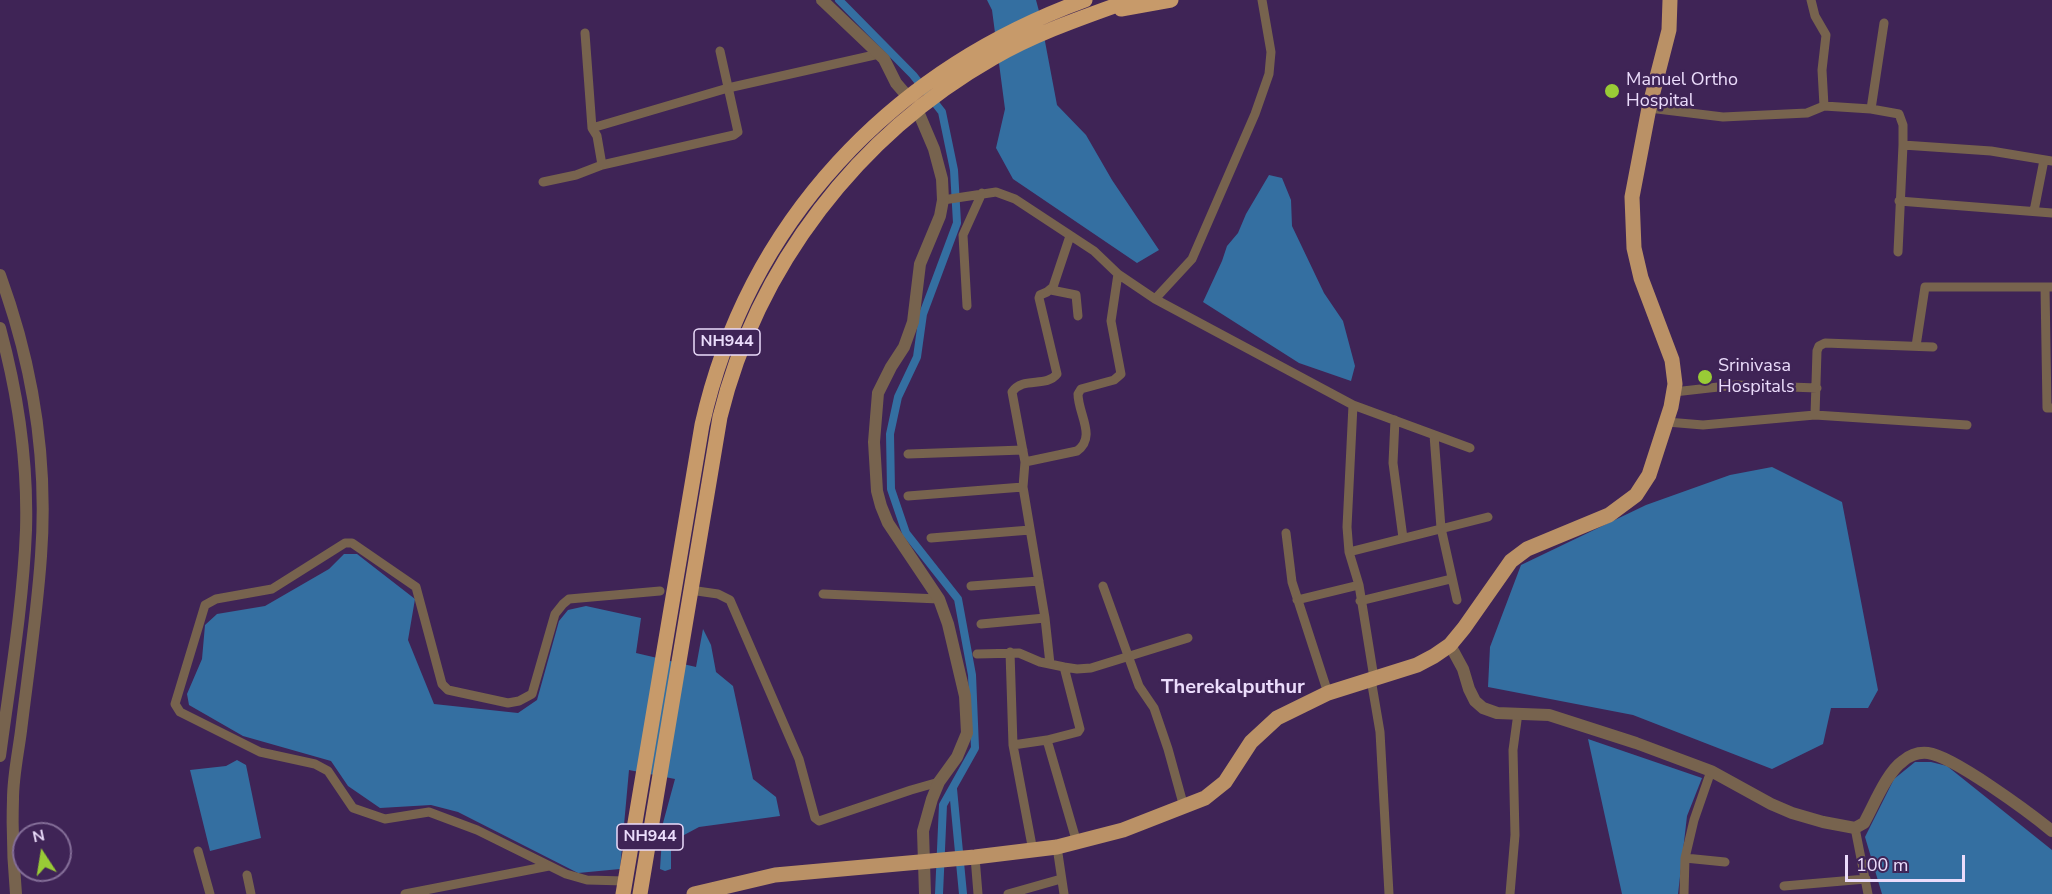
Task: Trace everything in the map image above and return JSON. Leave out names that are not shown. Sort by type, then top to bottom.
[{"type":"highway","name":"NH944","points":[[640,894],[714,449],[726,394],[759,309],[786,257],[826,201],[916,100],[928,81],[990,50],[1037,36],[1077,8],[1094,13],[1131,0]]},
{"type":"highway","points":[[1094,13],[1171,0]]},
{"type":"highway","name":"NH944","points":[[624,887],[702,425],[713,382],[728,340],[762,269],[806,201],[850,150],[916,100],[938,94],[990,50]]},
{"type":"main road","points":[[694,894],[775,875],[971,858],[1057,847],[1123,830],[1206,798],[1225,782],[1251,742],[1277,718],[1328,693],[1417,665],[1434,656],[1450,645],[1511,561],[1527,549],[1609,515],[1636,495],[1649,475],[1667,422],[1675,384],[1672,360],[1641,278],[1634,248],[1632,197],[1649,108],[1669,30],[1670,0]]},
{"type":"street","points":[[822,0],[884,59],[896,82],[916,100],[934,149],[948,199],[920,264],[913,321],[904,347],[878,393],[874,442],[881,506],[888,523],[939,599],[948,624],[965,696],[966,733],[957,757],[939,782],[923,831],[927,862],[925,894]]},
{"type":"street","points":[[1155,299],[1192,259],[1269,74],[1271,52],[1262,0]]},
{"type":"street","points":[[1811,0],[1815,16],[1826,35],[1822,70],[1824,106]]},
{"type":"street","points":[[1871,109],[1884,23]]},
{"type":"street","points":[[585,33],[592,128],[597,136],[602,165]]},
{"type":"street","points":[[543,182],[576,175],[602,165],[734,135],[738,132],[720,51]]},
{"type":"street","points":[[592,128],[728,88],[879,54]]},
{"type":"street","points":[[1649,108],[1723,117],[1807,113],[1824,106],[1871,109],[1899,114],[1903,125],[1903,145],[1898,252]]},
{"type":"street","points":[[1903,145],[1991,151],[2048,161],[2034,211]]},
{"type":"street","points":[[948,199],[996,192],[1016,199],[1094,250],[1118,274],[1155,299],[1353,405],[1470,448]]},
{"type":"street","points":[[967,306],[963,235],[982,193]]},
{"type":"street","points":[[1899,201],[2052,213]]},
{"type":"street","points":[[1051,290],[1070,236]]},
{"type":"street","points":[[1025,462],[1077,451],[1083,447],[1087,437],[1078,394],[1081,389],[1114,380],[1121,374],[1111,321],[1118,274]]},
{"type":"street","points":[[0,275],[29,373],[38,427],[43,496],[39,580],[13,797],[12,851],[16,894]]},
{"type":"street","points":[[1916,346],[1925,286],[2049,287],[2047,408],[2052,408]]},
{"type":"street","points":[[1050,664],[1045,618],[1023,487],[1025,462],[1012,392],[1021,384],[1048,380],[1057,374],[1040,295],[1051,290],[1076,295],[1078,316]]},
{"type":"street","points":[[0,328],[19,411],[26,505],[22,579],[0,756]]},
{"type":"street","points":[[1815,415],[1817,348],[1822,344],[1933,347]]},
{"type":"street","points":[[1674,392],[1736,385],[1817,388]]},
{"type":"street","points":[[1353,405],[1347,527],[1349,552],[1359,585],[1380,732],[1389,894]]},
{"type":"street","points":[[1667,422],[1703,425],[1815,415],[1967,425]]},
{"type":"street","points":[[1395,420],[1393,463],[1403,538]]},
{"type":"street","points":[[1434,435],[1441,528],[1457,600]]},
{"type":"street","points":[[908,454],[1023,450]]},
{"type":"street","points":[[909,496],[1023,487]]},
{"type":"street","points":[[1349,552],[1488,517]]},
{"type":"street","points":[[931,538],[1030,530]]},
{"type":"street","points":[[1286,533],[1287,555],[1297,600],[1328,693]]},
{"type":"street","points":[[624,887],[567,874],[477,830],[429,812],[385,819],[353,808],[328,771],[315,764],[260,752],[180,712],[175,704],[206,605],[216,599],[272,589],[345,543],[352,543],[416,587],[442,684],[448,690],[508,703],[519,701],[532,694],[555,614],[562,604],[569,599],[660,591]]},
{"type":"street","points":[[1360,601],[1451,579]]},
{"type":"street","points":[[971,586],[1039,581]]},
{"type":"street","points":[[1297,600],[1359,585]]},
{"type":"street","points":[[1103,586],[1139,686],[1154,708],[1184,807]]},
{"type":"street","points":[[690,590],[718,594],[730,600],[799,759],[815,818],[819,822],[939,782]]},
{"type":"street","points":[[823,594],[939,599]]},
{"type":"street","points":[[981,624],[1045,618]]},
{"type":"street","points":[[977,654],[1019,653],[1040,662],[1064,667],[1091,668],[1188,638]]},
{"type":"street","points":[[1450,645],[1463,669],[1475,701],[1483,708],[1497,713],[1549,715],[1636,743],[1711,771],[1792,813],[1855,828],[1864,823],[1894,769],[1901,762],[1918,754],[1930,753],[1947,759],[2027,810],[2052,831]]},
{"type":"street","points":[[1010,652],[1013,745],[1033,851]]},
{"type":"street","points":[[1013,745],[1047,740],[1078,732],[1080,729],[1064,667]]},
{"type":"street","points":[[1510,894],[1515,835],[1513,750],[1518,713]]},
{"type":"street","points":[[1047,740],[1077,843]]},
{"type":"street","points":[[1684,894],[1685,858],[1694,820],[1711,771]]},
{"type":"street","points":[[1855,828],[1868,894]]},
{"type":"street","points":[[1057,847],[1064,894]]},
{"type":"street","points":[[198,851],[210,894]]},
{"type":"street","points":[[971,858],[978,894]]},
{"type":"street","points":[[1685,858],[1725,862]]},
{"type":"street","points":[[405,894],[549,866]]},
{"type":"street","points":[[247,875],[250,894]]},
{"type":"street","points":[[1008,894],[1061,879]]},
{"type":"street","points":[[1784,886],[1866,879]]},
{"type":"water","points":[[987,0],[1036,0],[1057,105],[1086,135],[1112,180],[1159,250],[1137,263],[1013,179],[996,148],[1005,109],[992,10]]},
{"type":"water","points":[[1269,175],[1282,178],[1291,200],[1292,226],[1324,293],[1343,321],[1355,366],[1351,381],[1299,363],[1203,302],[1227,246],[1238,233],[1246,214]]},
{"type":"water","points":[[1772,467],[1842,502],[1878,690],[1868,708],[1831,708],[1823,744],[1772,769],[1633,715],[1488,687],[1490,647],[1521,565],[1646,505],[1730,475]]},
{"type":"water","points":[[344,554],[357,554],[415,599],[408,640],[434,704],[518,713],[537,700],[559,621],[568,610],[586,606],[641,618],[636,653],[696,667],[703,629],[711,645],[716,672],[733,686],[753,779],[776,797],[780,816],[699,827],[671,842],[671,869],[665,871],[660,869],[663,823],[675,779],[629,770],[620,869],[578,873],[458,812],[431,805],[380,808],[348,786],[331,761],[243,736],[189,705],[187,694],[202,659],[205,625],[217,614],[265,606],[329,569]]},
{"type":"water","points":[[1588,739],[1702,778],[1687,816],[1678,894],[1622,894]]},
{"type":"water","points":[[237,760],[246,765],[261,838],[210,851],[190,770],[226,766]]},
{"type":"water","points":[[1915,762],[1931,762],[1947,766],[2052,850],[2052,894],[1882,894],[1865,837],[1894,779]]},
{"type":"waterway","points":[[839,0],[913,75],[942,112],[954,170],[957,223],[923,314],[917,357],[898,397],[890,434],[891,489],[906,533],[958,599],[972,675],[975,748],[943,805],[939,894]]},
{"type":"waterway","points":[[953,789],[963,894]]},
{"type":"place","name":"Manuel Ortho Hospital","points":[[1612,91]]},
{"type":"place","name":"Srinivasa Hospitals","points":[[1705,377]]},
{"type":"district","name":"Therekalputhur","points":[[1233,688]]}]
